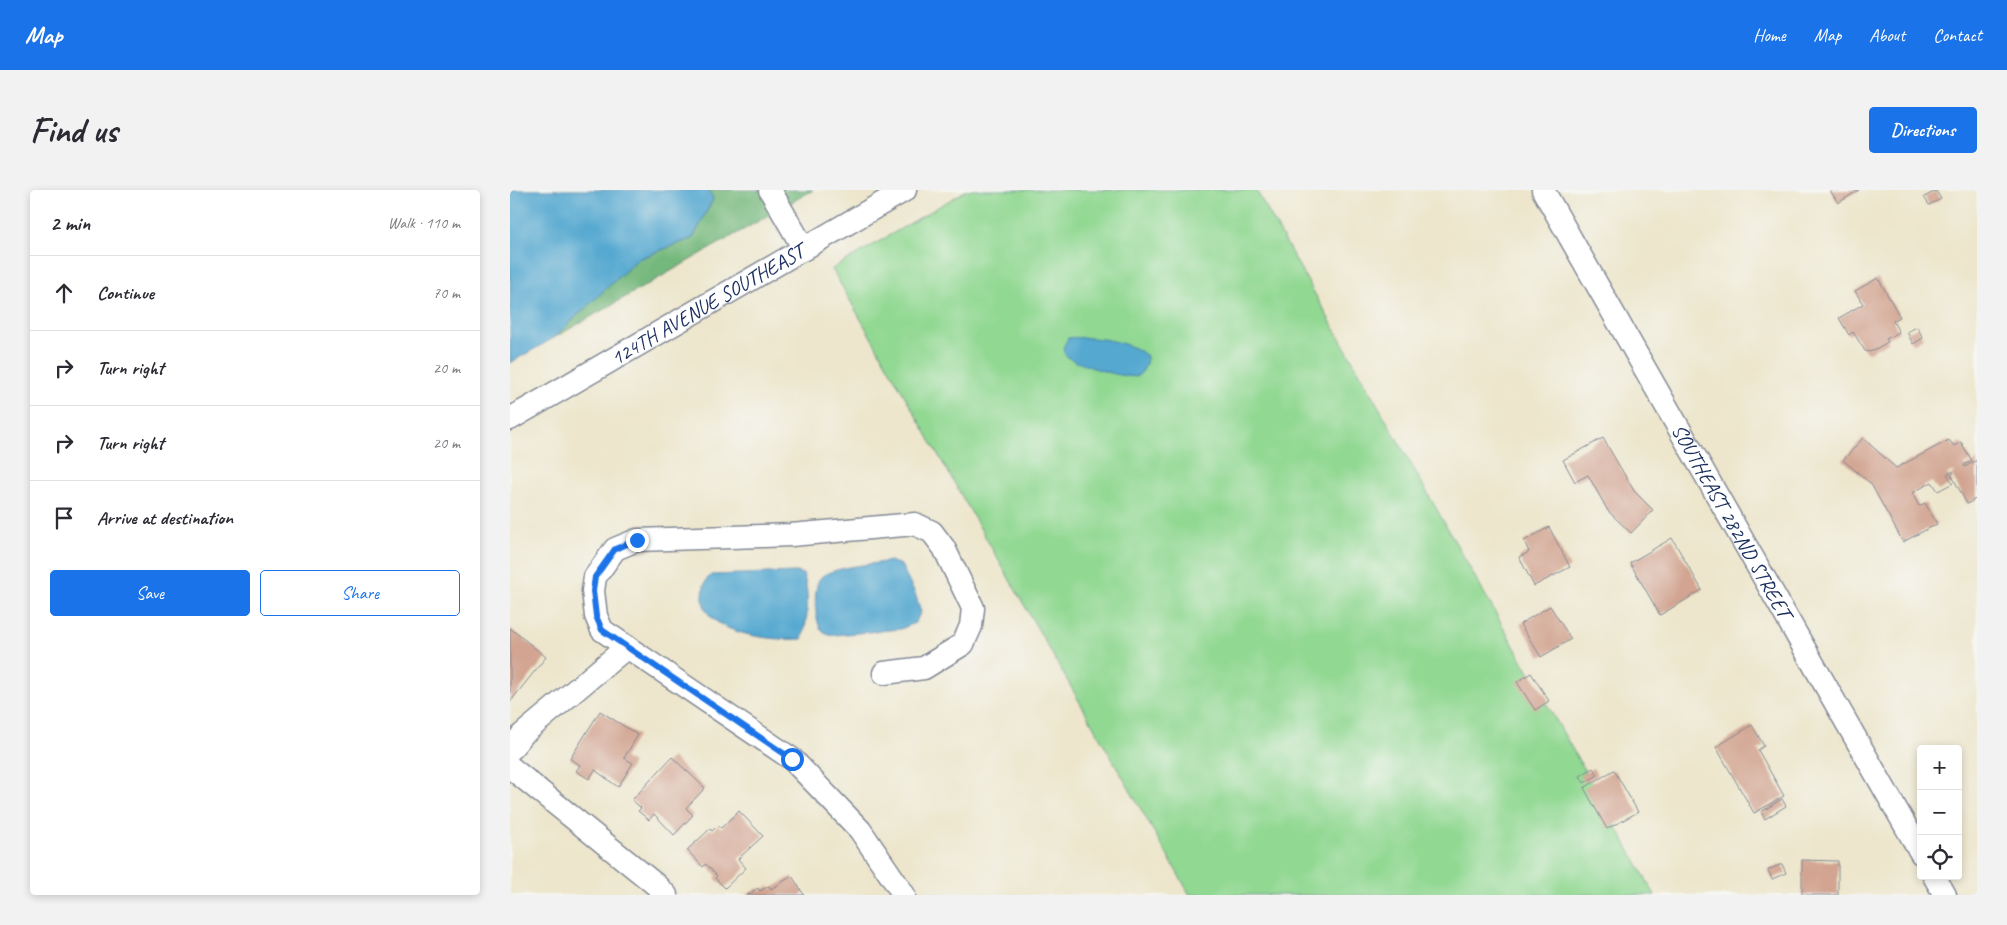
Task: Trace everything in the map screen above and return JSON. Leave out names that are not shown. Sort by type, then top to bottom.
[{"type":"street","points":[[770,190],[804,249]]},
{"type":"street","name":"124TH AVENUE SOUTHEAST","points":[[510,419],[905,190]]},
{"type":"street","name":"SOUTHEAST 282ND STREET","points":[[1543,190],[1917,846]]},
{"type":"street","points":[[884,672],[924,668],[963,644],[971,626],[973,608],[944,548],[932,532],[915,524],[791,535],[637,540],[615,549],[595,577],[593,591],[596,616],[602,630],[792,759],[860,830],[904,895]]},
{"type":"street","points":[[510,750],[523,734],[627,647]]},
{"type":"street","points":[[510,767],[656,884],[666,895]]},
{"type":"green space","points":[[709,190],[813,190],[552,339],[638,259],[693,238],[713,199]]},
{"type":"green space","points":[[967,190],[1256,190],[1655,895],[1190,895],[832,269]]},
{"type":"water","points":[[510,190],[709,190],[713,199],[693,238],[638,259],[552,339],[510,363]]},
{"type":"water","points":[[1068,338],[1109,340],[1130,346],[1147,356],[1146,365],[1139,375],[1132,377],[1114,374],[1074,361],[1064,353],[1063,348]]},
{"type":"water","points":[[890,561],[901,565],[915,593],[921,612],[915,623],[901,629],[835,635],[831,635],[821,629],[817,618],[815,602],[818,581],[821,577],[843,568]]},
{"type":"water","points":[[796,572],[803,574],[807,589],[807,616],[802,639],[774,639],[741,633],[713,619],[705,608],[704,587],[705,582],[711,575]]},
{"type":"building","points":[[1830,190],[1859,190],[1838,203]]},
{"type":"building","points":[[1936,191],[1941,199],[1929,205],[1924,197]]},
{"type":"building","points":[[1878,278],[1900,317],[1893,321],[1899,332],[1886,339],[1888,342],[1870,352],[1865,351],[1853,332],[1849,335],[1839,318],[1863,304],[1855,291]]},
{"type":"building","points":[[1917,327],[1923,338],[1913,344],[1907,332]]},
{"type":"building","points":[[1603,438],[1634,491],[1653,510],[1631,533],[1608,511],[1588,475],[1575,482],[1563,460]]},
{"type":"building","points":[[1863,438],[1896,468],[1949,440],[1954,446],[1961,442],[1972,461],[1964,465],[1965,467],[1977,460],[1977,498],[1967,504],[1951,474],[1954,473],[1953,471],[1947,474],[1953,483],[1938,491],[1932,482],[1912,493],[1919,506],[1925,503],[1937,524],[1903,542],[1871,484],[1843,460]]},
{"type":"building","points":[[1549,527],[1570,567],[1534,586],[1519,557],[1529,552],[1524,541]]},
{"type":"building","points":[[1672,538],[1702,590],[1660,615],[1630,563]]},
{"type":"building","points":[[1550,606],[1571,639],[1541,657],[1520,624]]},
{"type":"building","points":[[510,628],[546,657],[510,702]]},
{"type":"building","points":[[1531,673],[1549,701],[1535,710],[1517,682]]},
{"type":"building","points":[[600,711],[638,735],[624,758],[633,763],[618,787],[595,770],[589,779],[576,771],[580,765],[570,759]]},
{"type":"building","points":[[1752,725],[1764,746],[1758,750],[1784,796],[1754,813],[1716,747]]},
{"type":"building","points":[[672,757],[705,788],[686,808],[693,815],[674,835],[654,814],[649,820],[638,811],[641,808],[632,800]]},
{"type":"building","points":[[1593,768],[1598,775],[1584,783],[1580,776]]},
{"type":"building","points":[[1614,770],[1638,812],[1607,829],[1584,788]]},
{"type":"building","points":[[1782,799],[1786,806],[1765,819],[1761,812]]},
{"type":"building","points":[[739,811],[763,836],[738,859],[746,868],[725,888],[715,878],[717,876],[706,864],[703,867],[687,850],[710,829],[712,831],[718,825],[721,828]]},
{"type":"building","points":[[1802,860],[1838,861],[1838,895],[1802,895]]},
{"type":"building","points":[[1782,864],[1786,873],[1772,879],[1768,870]]},
{"type":"building","points":[[792,876],[804,895],[747,895],[758,888],[760,891],[769,886],[771,889]]},
{"type":"route","points":[[637,540],[615,549],[595,577],[593,591],[596,616],[602,630],[792,759]]}]
